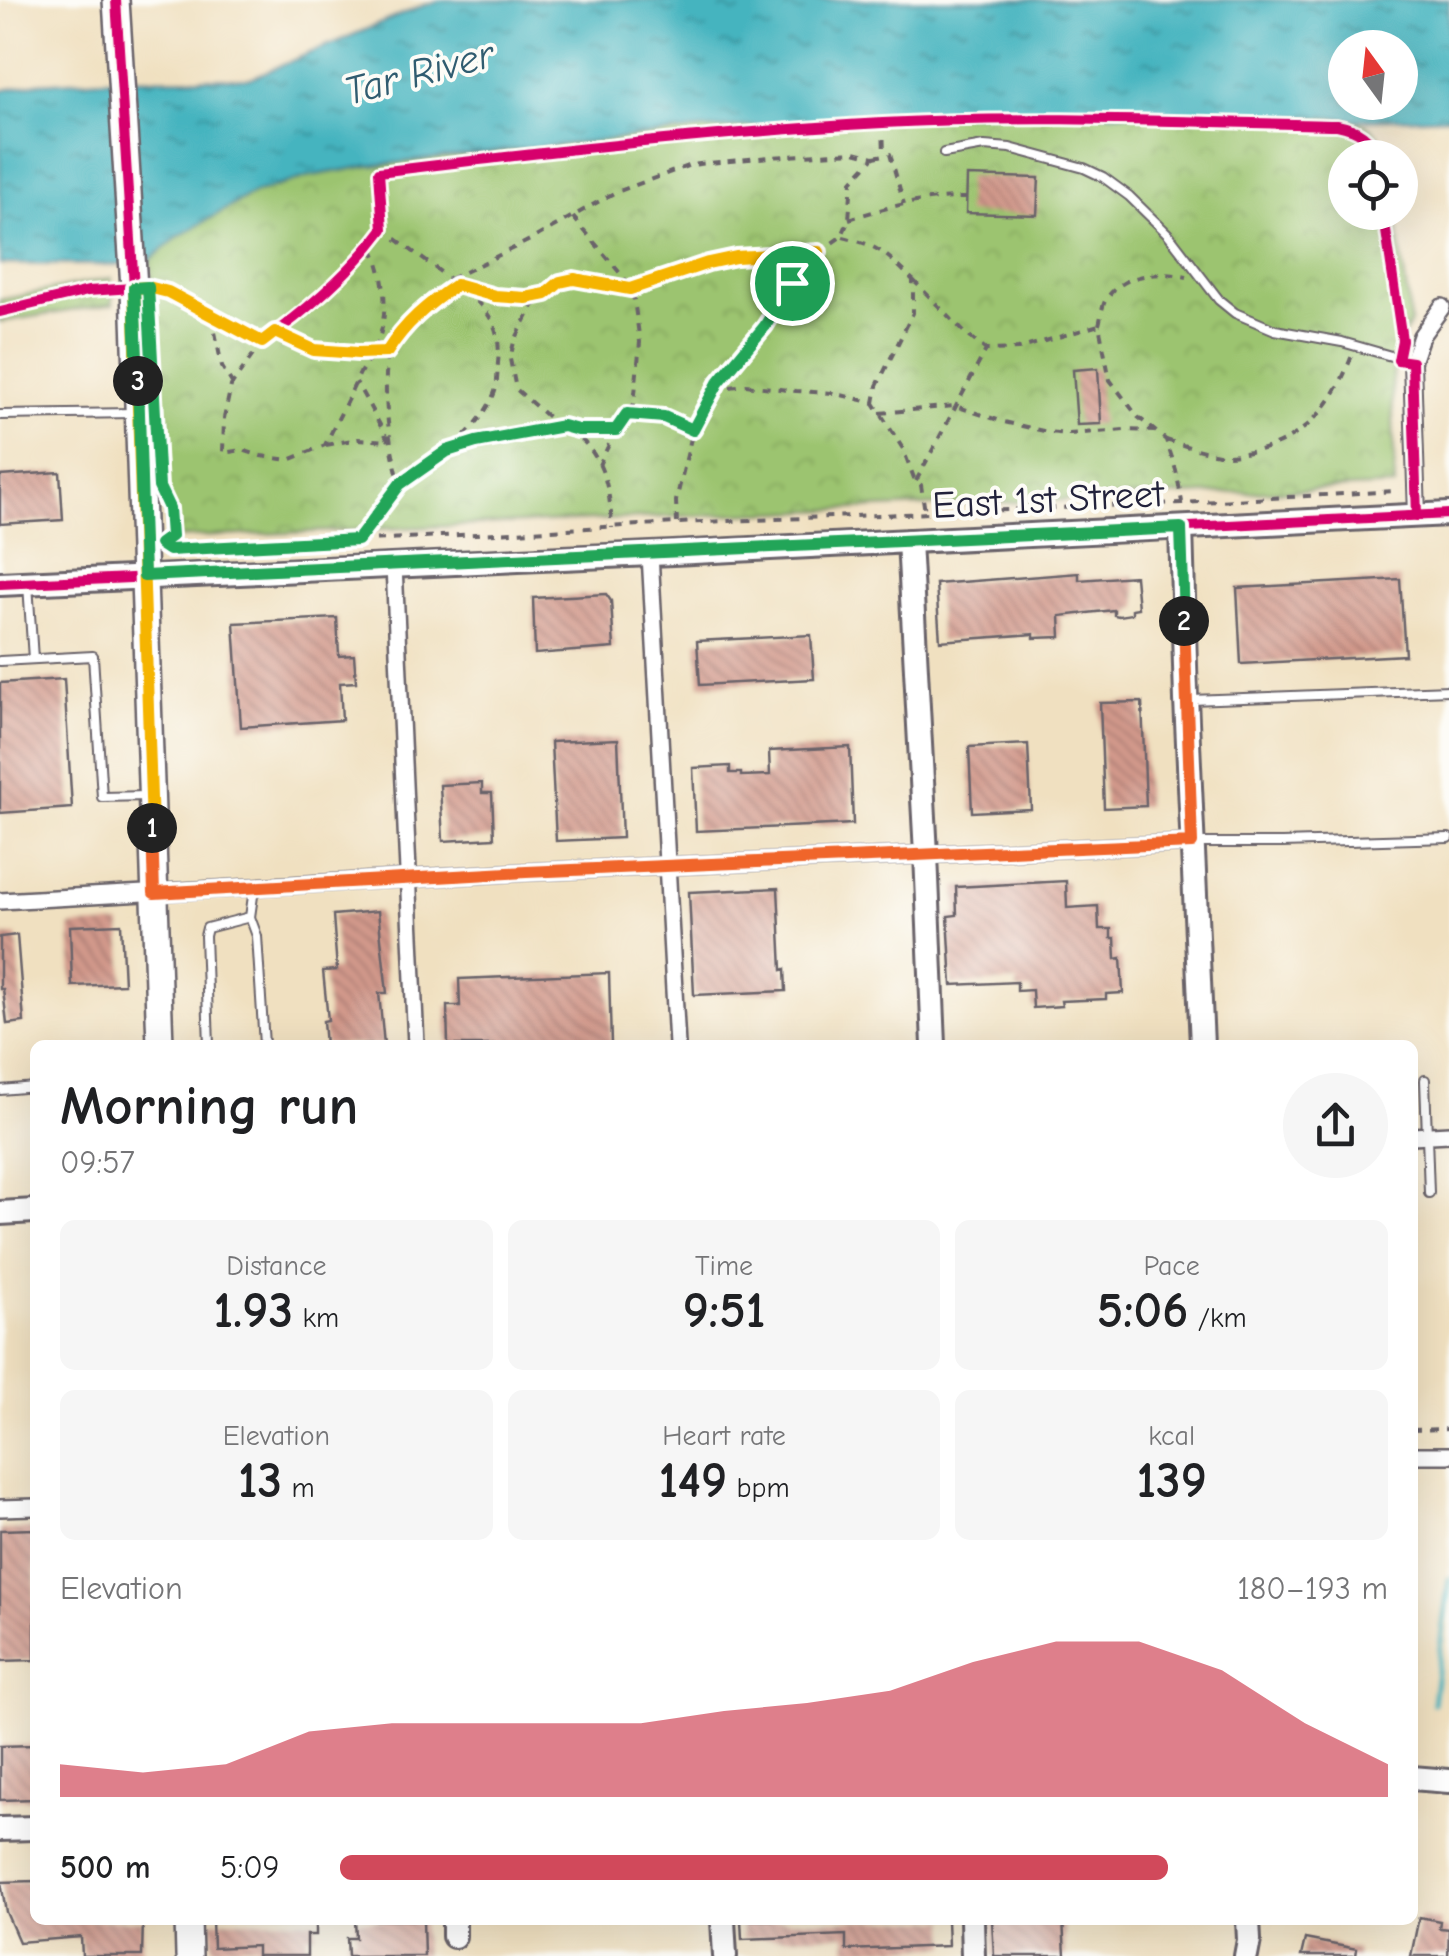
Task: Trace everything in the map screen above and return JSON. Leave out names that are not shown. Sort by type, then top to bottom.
[{"type":"main road","points":[[116,0],[134,288],[160,1040]]},
{"type":"main road","points":[[188,1925],[189,1956]]},
{"type":"street","points":[[1416,516],[1412,362],[1422,336],[1442,307]]},
{"type":"street","name":"East 1st Street","points":[[0,584],[1449,514]]},
{"type":"street","points":[[1181,528],[1202,1040]]},
{"type":"street","points":[[909,541],[934,1040]]},
{"type":"street","points":[[650,554],[677,1040]]},
{"type":"street","points":[[394,566],[416,1040]]},
{"type":"street","points":[[0,901],[1192,843]]},
{"type":"street","points":[[1420,1136],[1449,1134]]},
{"type":"street","points":[[0,1213],[30,1211]]},
{"type":"street","points":[[1418,1455],[1449,1455]]},
{"type":"street","points":[[0,1508],[30,1507]]},
{"type":"street","points":[[1418,1778],[1449,1781]]},
{"type":"street","points":[[0,1830],[30,1828]]},
{"type":"street","points":[[723,1925],[725,1956]]},
{"type":"street","points":[[972,1925],[974,1956]]},
{"type":"street","points":[[1246,1956],[1248,1925]]},
{"type":"lane","points":[[944,153],[984,146],[1010,148],[1103,177],[1130,196],[1169,235],[1219,300],[1235,313],[1275,330],[1342,342],[1412,362]]},
{"type":"lane","points":[[0,414],[139,412]]},
{"type":"lane","points":[[28,582],[33,659]]},
{"type":"lane","points":[[0,661],[93,656],[102,797],[151,796]]},
{"type":"lane","points":[[1186,700],[1449,690]]},
{"type":"lane","points":[[1192,843],[1449,838]]},
{"type":"lane","points":[[254,887],[250,917],[257,936],[264,1040]]},
{"type":"lane","points":[[209,1040],[207,928],[250,917]]},
{"type":"lane","points":[[1425,1080],[1420,1136],[1428,1193]]},
{"type":"lane","points":[[0,1090],[30,1088]]},
{"type":"path","points":[[863,124],[901,122]]},
{"type":"path","points":[[883,123],[884,155]]},
{"type":"path","points":[[450,279],[614,194],[690,165],[769,156],[890,154],[904,204]]},
{"type":"path","points":[[677,523],[676,500],[693,430],[714,389],[765,326],[792,283],[819,252],[842,236],[849,219],[852,181],[874,157]]},
{"type":"path","points":[[849,219],[904,204],[966,198]]},
{"type":"path","points":[[360,256],[383,228],[382,210]]},
{"type":"path","points":[[573,217],[626,279],[634,300],[640,342],[634,404],[598,465]]},
{"type":"path","points":[[358,540],[400,484],[447,451],[475,425],[496,390],[500,347],[494,325],[471,296],[383,228]]},
{"type":"path","points":[[842,236],[884,251],[986,350],[1018,349],[1099,324]]},
{"type":"path","points":[[325,445],[374,351],[383,320],[384,291],[371,244]]},
{"type":"path","points":[[612,528],[610,490],[594,456],[576,434],[549,418],[516,389],[510,359],[514,342],[533,306],[560,282],[574,279],[630,289],[736,257],[819,252]]},
{"type":"path","points":[[1205,280],[1152,273],[1124,283],[1106,300],[1099,324],[1110,380],[1138,417],[1166,440],[1231,455],[1265,449],[1296,436],[1321,413],[1343,380],[1355,347]]},
{"type":"path","points":[[912,280],[913,313],[892,351],[874,403],[921,485],[925,513]]},
{"type":"path","points":[[456,285],[495,296],[526,298],[546,294]]},
{"type":"path","points":[[400,484],[389,441],[387,352],[400,331],[420,311],[456,285]]},
{"type":"path","points":[[197,308],[229,325]]},
{"type":"path","points":[[212,317],[222,367],[232,384]]},
{"type":"path","points":[[287,322],[262,342],[232,384],[224,418],[223,453],[242,450],[290,460],[325,445],[389,441]]},
{"type":"path","points":[[275,332],[314,350],[387,352]]},
{"type":"path","points":[[245,333],[262,342]]},
{"type":"path","points":[[916,481],[986,350]]},
{"type":"path","points":[[499,357],[510,359]]},
{"type":"path","points":[[356,382],[389,441]]},
{"type":"path","points":[[714,389],[746,385],[833,393],[874,403]]},
{"type":"path","points":[[880,413],[956,406],[1048,432],[1154,431]]},
{"type":"path","points":[[627,414],[664,417],[693,430]]},
{"type":"path","points":[[447,451],[491,438],[563,426],[616,430]]},
{"type":"path","points":[[1166,440],[1182,503]]},
{"type":"path","points":[[159,487],[169,508],[171,536],[160,544],[169,550],[1396,491]]},
{"type":"path","points":[[1418,1430],[1449,1429]]},
{"type":"green space","points":[[1030,111],[1328,118],[1366,125],[1381,140],[1328,140],[1328,230],[1398,230],[1410,322],[1396,353],[1392,383],[1395,486],[168,538],[150,260],[179,236],[255,193],[310,176],[368,166],[699,130],[883,116]]},
{"type":"green space","points":[[111,278],[113,304],[0,322],[0,300]]},
{"type":"water","name":"Tar River","points":[[445,0],[1449,0],[1449,117],[1418,118],[1418,30],[1328,30],[1328,118],[1030,111],[883,116],[699,130],[368,166],[310,176],[254,193],[179,236],[150,260],[112,265],[0,264],[0,91],[38,83],[106,79],[251,78],[424,5]]},
{"type":"building","points":[[967,176],[1039,178],[1037,215],[966,213]]},
{"type":"building","points":[[1098,368],[1101,424],[1077,425],[1073,370]]},
{"type":"building","points":[[60,472],[63,520],[0,524],[0,476]]},
{"type":"building","points":[[1079,573],[1079,580],[1135,576],[1138,608],[1132,609],[1132,614],[1119,616],[1114,615],[1114,610],[1060,616],[1061,637],[1034,638],[1034,634],[940,641],[936,584]]},
{"type":"building","points":[[1400,579],[1405,655],[1241,664],[1237,588]]},
{"type":"building","points":[[606,594],[611,601],[614,648],[535,654],[533,598]]},
{"type":"building","points":[[337,618],[339,656],[354,655],[356,682],[340,683],[342,720],[241,727],[234,623]]},
{"type":"building","points":[[811,635],[814,679],[700,685],[697,641]]},
{"type":"building","points":[[64,679],[72,808],[0,813],[0,683]]},
{"type":"building","points":[[1142,702],[1146,806],[1104,808],[1100,703]]},
{"type":"building","points":[[618,739],[622,838],[556,841],[551,742]]},
{"type":"building","points":[[1028,744],[1031,809],[972,812],[969,747]]},
{"type":"building","points":[[850,747],[853,824],[696,831],[693,768],[730,766],[730,773],[741,776],[770,775],[769,751]]},
{"type":"building","points":[[482,783],[482,793],[492,793],[494,838],[443,841],[440,785]]},
{"type":"building","points":[[1066,881],[1067,908],[1098,906],[1099,929],[1111,929],[1116,959],[1121,958],[1123,993],[1106,994],[1106,999],[1061,1001],[1062,1006],[1033,1008],[1032,990],[1017,991],[1017,982],[952,985],[948,916],[957,915],[956,887]]},
{"type":"building","points":[[778,888],[786,991],[694,995],[689,892]]},
{"type":"building","points":[[378,911],[387,993],[379,993],[384,1040],[325,1040],[323,1021],[328,1020],[323,971],[337,970],[333,915]]},
{"type":"building","points":[[121,924],[124,984],[72,986],[70,926]]},
{"type":"building","points":[[17,935],[24,1022],[7,1024],[0,989],[0,937]]},
{"type":"building","points":[[609,973],[611,1040],[448,1040],[447,1006],[460,1006],[459,979]]},
{"type":"building","points":[[30,1529],[30,1660],[0,1661],[0,1530]]},
{"type":"building","points":[[30,1745],[30,1799],[0,1800],[0,1746]]},
{"type":"building","points":[[30,1881],[30,1925],[143,1925],[142,1956],[82,1956],[81,1937],[19,1942],[6,1912],[1,1882]]},
{"type":"building","points":[[1419,1917],[1440,1921],[1439,1928],[1449,1929],[1448,1956],[1411,1956]]},
{"type":"building","points":[[212,1925],[316,1925],[316,1935],[307,1935],[307,1956],[257,1956],[257,1946],[213,1948]]},
{"type":"building","points":[[355,1925],[423,1925],[424,1956],[348,1956],[347,1938],[356,1938]]},
{"type":"building","points":[[741,1925],[947,1925],[948,1946],[846,1950],[846,1935],[742,1939]]},
{"type":"building","points":[[992,1925],[1063,1925],[1065,1956],[994,1956]]},
{"type":"building","points":[[1305,1939],[1357,1949],[1356,1956],[1301,1956]]},
{"type":"waterway","points":[[1433,1703],[1449,1579]]},
{"type":"cycle path","points":[[116,0],[134,288],[143,577]]},
{"type":"cycle path","points":[[0,312],[88,291],[148,287],[167,292],[262,342],[327,290],[383,229],[379,172],[567,150],[883,123],[1110,120],[1337,125],[1368,140]]},
{"type":"cycle path","points":[[1386,230],[1402,340],[1398,360],[1412,362],[1417,516]]},
{"type":"cycle path","points":[[0,584],[1449,514]]},
{"type":"route","points":[[792,283],[765,326],[718,383],[693,430],[664,417],[627,414],[616,430],[563,426],[476,442],[447,451],[400,484],[358,540],[169,550],[160,544],[171,536],[169,508],[159,487],[148,287],[134,288],[144,576],[1181,528],[1192,843],[526,872],[154,893],[134,288],[148,287],[168,292],[262,342],[275,332],[314,350],[358,353],[387,352],[400,331],[420,311],[456,285],[495,296],[526,298],[546,294],[560,282],[574,279],[630,289],[736,257],[819,252],[792,283]]}]
